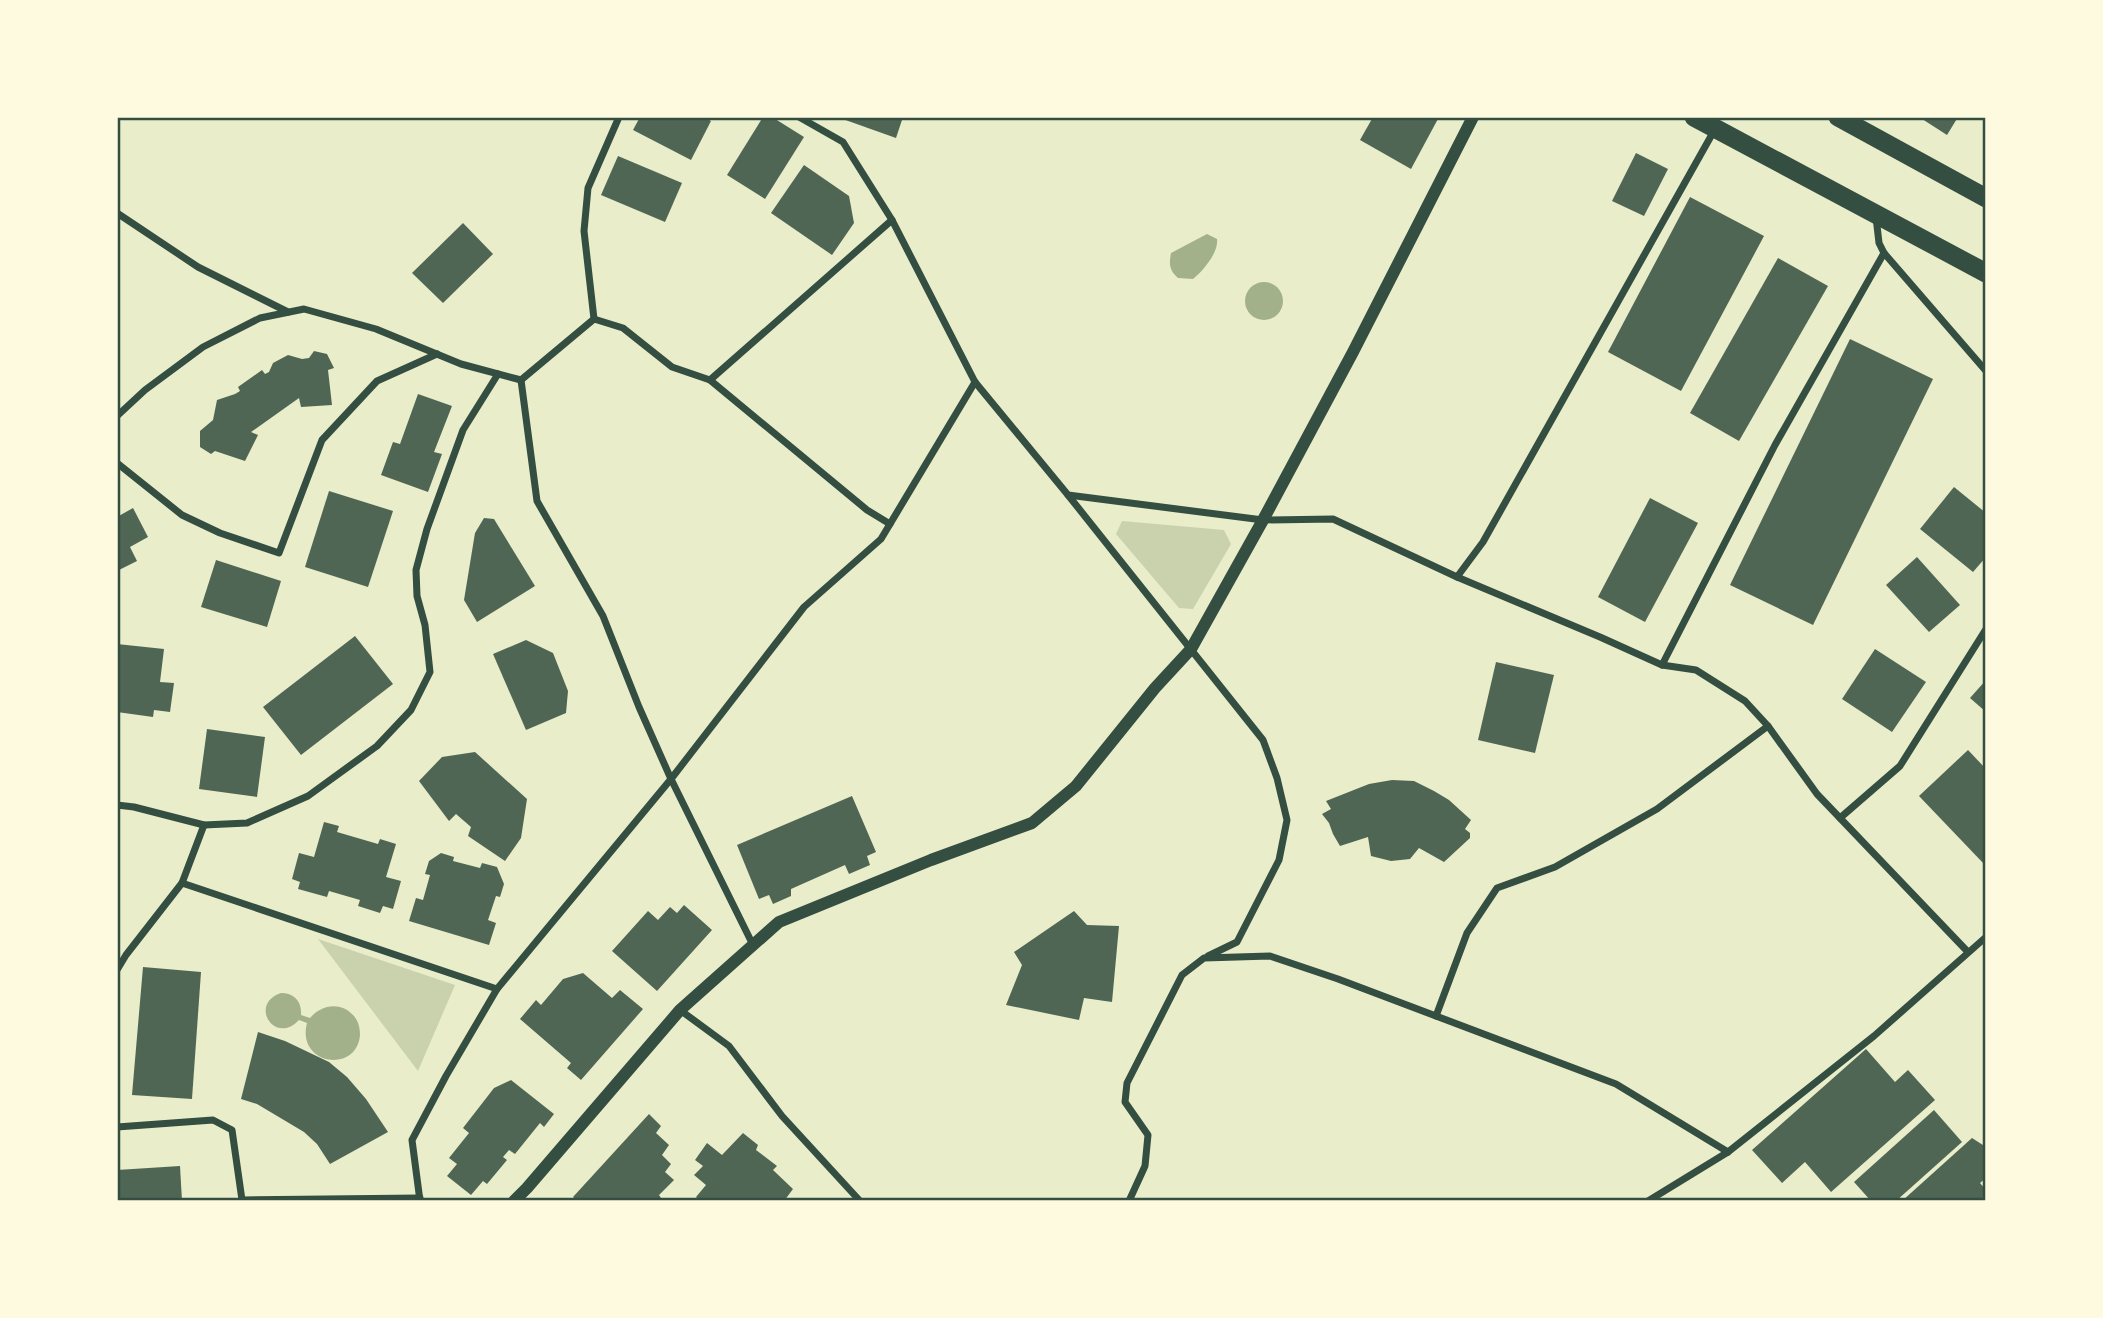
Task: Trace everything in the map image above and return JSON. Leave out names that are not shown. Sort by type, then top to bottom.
[{"type":"highway","points":[[1694,117],[1986,273]]},
{"type":"highway","points":[[1838,117],[1986,198]]},
{"type":"street","points":[[594,319],[584,231],[589,188],[619,117]]},
{"type":"street","points":[[799,117],[843,142],[892,220],[975,382],[1264,740],[1277,778],[1287,820],[1279,860],[1237,942],[1204,958],[1182,975],[1127,1083],[1125,1102],[1148,1135],[1145,1166],[1129,1201]]},
{"type":"street","points":[[514,1201],[680,1010],[779,922],[931,860],[1032,823],[1076,786],[1155,688],[1191,649],[1353,352],[1473,117]]},
{"type":"street","points":[[1457,577],[1483,541],[1715,128]]},
{"type":"street","points":[[117,213],[198,267],[289,312]]},
{"type":"street","points":[[1875,213],[1884,253],[1986,371]]},
{"type":"street","points":[[710,380],[892,220]]},
{"type":"street","points":[[1662,665],[1775,445],[1884,253]]},
{"type":"street","points":[[117,416],[145,390],[202,347],[260,318],[304,309],[376,329],[461,364],[521,380]]},
{"type":"street","points":[[594,319],[623,328],[672,367],[710,380],[867,510],[890,524]]},
{"type":"street","points":[[521,380],[594,319]]},
{"type":"street","points":[[117,463],[183,515],[220,533],[279,553],[322,440],[377,381],[437,354]]},
{"type":"street","points":[[117,805],[204,825],[247,823],[308,796],[377,746],[411,710],[430,672],[425,625],[417,596],[416,570],[427,529],[463,430],[498,374]]},
{"type":"street","points":[[521,380],[537,501],[603,616],[671,779],[752,945]]},
{"type":"street","points":[[117,1127],[213,1121],[232,1130],[241,1201],[420,1200],[412,1140],[497,989],[671,779],[804,607],[881,539],[975,382]]},
{"type":"street","points":[[1068,495],[1263,520],[1333,519],[1457,577],[1601,636],[1662,665],[1696,670],[1745,701],[1768,726],[1817,794],[1967,951]]},
{"type":"street","points":[[1840,818],[1900,766],[1986,629]]},
{"type":"street","points":[[1436,1016],[1467,933],[1497,888],[1555,867],[1657,809],[1768,726]]},
{"type":"street","points":[[117,970],[182,883],[204,825]]},
{"type":"street","points":[[182,883],[497,989]]},
{"type":"street","points":[[1648,1201],[1728,1152],[1874,1036],[1986,937]]},
{"type":"street","points":[[1204,958],[1270,956],[1436,1016],[1616,1084],[1728,1152]]},
{"type":"street","points":[[680,1010],[729,1046],[782,1116],[860,1201]]},
{"type":"shaded area","points":[[1207,234],[1217,239],[1216,250],[1210,261],[1193,279],[1178,278],[1170,267],[1171,253]]},
{"type":"shaded area","points":[[1264,282],[1277,288],[1283,301],[1277,314],[1264,320],[1251,314],[1245,301],[1251,288]]},
{"type":"shaded area","points":[[1122,521],[1224,530],[1231,544],[1193,609],[1179,608],[1116,534]]},
{"type":"shaded area","points":[[318,939],[455,985],[418,1071]]},
{"type":"shaded area","points":[[281,993],[290,994],[296,999],[301,1015],[310,1018],[331,1006],[348,1011],[359,1026],[360,1035],[356,1047],[349,1055],[328,1059],[318,1056],[310,1048],[306,1037],[307,1023],[299,1020],[290,1027],[274,1026],[266,1013],[267,1006],[271,998]]},
{"type":"building","points":[[640,117],[704,117],[711,121],[691,160],[633,130]]},
{"type":"building","points":[[763,117],[772,117],[804,137],[765,199],[727,175]]},
{"type":"building","points":[[837,117],[903,117],[896,138]]},
{"type":"building","points":[[1373,117],[1439,117],[1411,169],[1360,140]]},
{"type":"building","points":[[1919,117],[1958,117],[1947,135]]},
{"type":"building","points":[[1636,153],[1668,169],[1644,216],[1612,201]]},
{"type":"building","points":[[618,156],[682,183],[665,222],[601,195]]},
{"type":"building","points":[[804,165],[849,196],[854,223],[832,255],[771,213]]},
{"type":"building","points":[[1690,197],[1764,236],[1681,391],[1608,352]]},
{"type":"building","points":[[463,223],[493,254],[443,303],[412,273]]},
{"type":"building","points":[[1778,258],[1828,286],[1739,441],[1690,413]]},
{"type":"building","points":[[1850,339],[1933,379],[1813,625],[1730,585]]},
{"type":"building","points":[[314,351],[327,354],[334,368],[328,370],[332,405],[301,407],[299,398],[251,432],[258,435],[245,461],[215,451],[211,454],[200,447],[200,431],[213,420],[217,400],[240,391],[238,387],[262,370],[265,374],[269,372],[273,363],[288,355],[309,358]]},
{"type":"building","points":[[418,394],[452,406],[434,452],[442,454],[428,492],[381,475],[393,442],[400,444]]},
{"type":"building","points":[[1954,487],[1986,513],[1986,557],[1973,572],[1920,529]]},
{"type":"building","points":[[329,491],[393,511],[368,587],[305,567]]},
{"type":"building","points":[[1650,498],[1698,523],[1645,622],[1598,597]]},
{"type":"building","points":[[133,508],[148,537],[130,547],[137,561],[117,571],[117,517]]},
{"type":"building","points":[[484,518],[494,519],[535,586],[477,622],[464,600],[475,533]]},
{"type":"building","points":[[1917,557],[1960,605],[1929,632],[1886,585]]},
{"type":"building","points":[[216,560],[281,581],[267,627],[201,607]]},
{"type":"building","points":[[355,636],[393,684],[301,755],[263,707]]},
{"type":"building","points":[[526,640],[553,653],[568,691],[566,713],[526,730],[493,654]]},
{"type":"building","points":[[117,644],[164,649],[160,682],[174,683],[170,712],[154,710],[153,717],[117,712]]},
{"type":"building","points":[[1875,649],[1926,682],[1892,732],[1842,699]]},
{"type":"building","points":[[1496,662],[1554,675],[1535,753],[1478,740]]},
{"type":"building","points":[[1986,680],[1986,712],[1970,698]]},
{"type":"building","points":[[207,729],[265,737],[257,797],[199,789]]},
{"type":"building","points":[[1968,750],[1986,769],[1984,864],[1919,796]]},
{"type":"building","points":[[475,752],[527,799],[521,838],[505,861],[468,836],[471,827],[456,814],[449,821],[419,781],[442,757]]},
{"type":"building","points":[[1392,780],[1414,781],[1449,800],[1471,820],[1465,829],[1470,833],[1470,838],[1444,862],[1419,848],[1410,859],[1391,861],[1371,856],[1368,837],[1340,846],[1322,814],[1331,809],[1326,801],[1369,784]]},
{"type":"building","points":[[852,796],[876,852],[867,856],[870,865],[849,874],[845,865],[791,889],[791,896],[773,904],[769,895],[759,899],[737,845]]},
{"type":"building","points":[[324,822],[339,826],[337,832],[378,844],[380,839],[396,844],[386,877],[401,881],[393,909],[383,906],[380,913],[358,906],[360,900],[329,891],[327,897],[298,889],[300,882],[292,879],[299,853],[314,857]]},
{"type":"building","points":[[441,853],[454,857],[453,861],[480,868],[482,863],[497,867],[504,884],[500,897],[496,896],[488,920],[496,923],[489,945],[409,921],[416,898],[423,900],[430,875],[425,874],[429,861]]},
{"type":"building","points":[[684,905],[712,930],[657,991],[612,951],[648,911],[658,920],[670,907],[677,913]]},
{"type":"building","points":[[1074,911],[1087,925],[1119,926],[1112,1002],[1084,998],[1079,1020],[1006,1005],[1022,965],[1014,952]]},
{"type":"building","points":[[143,967],[201,972],[192,1099],[132,1095]]},
{"type":"building","points":[[583,973],[612,998],[620,990],[643,1009],[581,1080],[567,1068],[571,1063],[520,1019],[536,1000],[541,1005],[563,979]]},
{"type":"building","points":[[258,1032],[285,1041],[329,1062],[347,1077],[366,1099],[388,1132],[330,1164],[317,1144],[304,1132],[257,1104],[241,1099]]},
{"type":"building","points":[[1866,1049],[1895,1082],[1908,1070],[1935,1100],[1831,1192],[1805,1162],[1782,1183],[1752,1150]]},
{"type":"building","points":[[511,1080],[554,1114],[544,1127],[540,1123],[515,1154],[509,1150],[503,1157],[507,1160],[487,1184],[483,1181],[471,1195],[447,1176],[457,1164],[449,1158],[469,1133],[463,1128],[494,1088]]},
{"type":"building","points":[[1934,1110],[1962,1142],[1896,1201],[1871,1201],[1854,1182]]},
{"type":"building","points":[[649,1114],[661,1126],[656,1133],[669,1145],[662,1155],[671,1164],[665,1172],[674,1180],[659,1195],[663,1201],[577,1201],[573,1197]]},
{"type":"building","points":[[743,1133],[758,1145],[756,1150],[777,1166],[773,1170],[793,1189],[784,1201],[700,1201],[696,1197],[706,1185],[694,1175],[703,1166],[695,1160],[707,1143],[722,1155]]},
{"type":"building","points":[[1972,1138],[1986,1147],[1986,1178],[1980,1183],[1986,1190],[1986,1201],[1902,1201]]},
{"type":"building","points":[[180,1166],[182,1201],[117,1201],[117,1170]]}]
